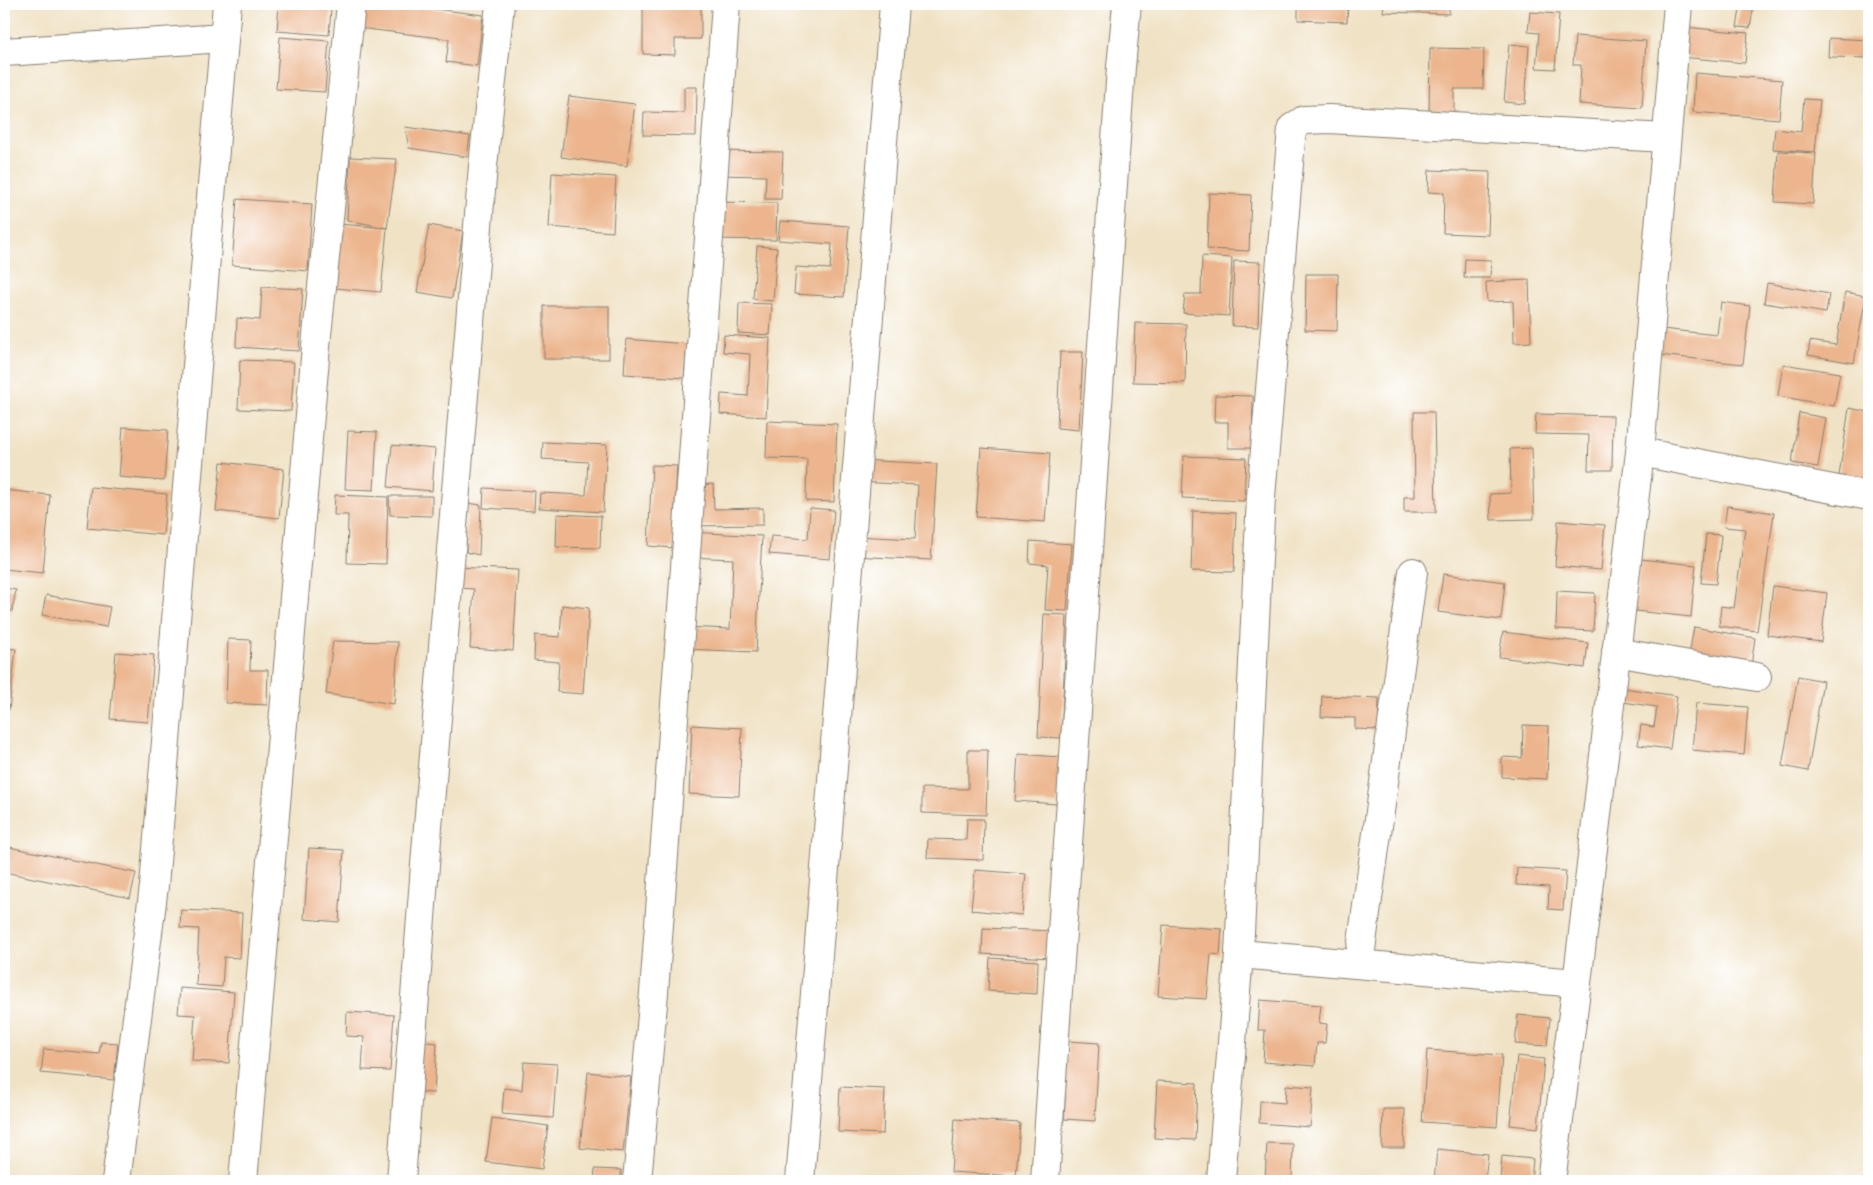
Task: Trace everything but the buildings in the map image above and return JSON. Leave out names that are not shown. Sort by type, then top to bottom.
[{"type":"street","points":[[116,1181],[154,886],[227,4]]},
{"type":"street","points":[[244,1181],[318,326],[351,4]]},
{"type":"street","points":[[401,1181],[483,166],[500,4]]},
{"type":"street","points":[[637,1181],[654,993],[726,4]]},
{"type":"street","points":[[800,1181],[894,4]]},
{"type":"street","points":[[1045,1181],[1120,77],[1127,4]]},
{"type":"street","points":[[1551,1181],[1577,983],[1640,452],[1678,4]]},
{"type":"street","points":[[4,52],[224,38]]},
{"type":"street","points":[[1221,1181],[1239,954],[1261,497],[1292,128],[1304,120],[1329,119],[1666,138]]},
{"type":"street","points":[[1640,452],[1869,496]]},
{"type":"street","points":[[1359,964],[1413,572]]},
{"type":"street","points":[[1616,652],[1757,677]]},
{"type":"street","points":[[1239,954],[1577,983]]}]
